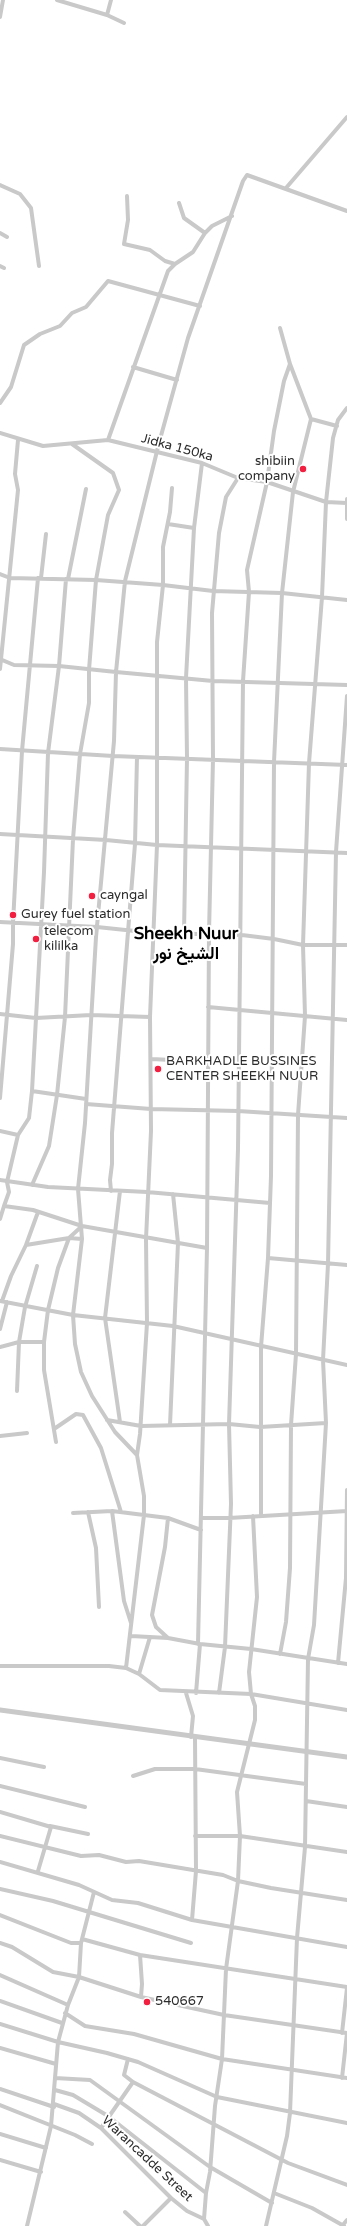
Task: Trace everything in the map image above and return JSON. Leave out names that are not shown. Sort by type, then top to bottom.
[{"type":"street","points":[[0,17],[3,0]]},
{"type":"street","points":[[58,0],[107,15],[124,23]]},
{"type":"street","points":[[107,15],[111,0]]},
{"type":"street","points":[[286,188],[347,117]]},
{"type":"street","points":[[137,1455],[115,1432],[106,1420],[92,1396],[81,1372],[75,1344],[73,1315],[82,1239],[78,1189],[86,1104],[97,927],[113,756],[116,672],[125,581],[156,452],[188,338],[243,181],[247,175],[347,211]]},
{"type":"street","points":[[0,185],[20,194],[30,208],[39,266]]},
{"type":"street","points":[[127,196],[128,220],[124,244],[150,250],[165,261],[175,264]]},
{"type":"street","points":[[179,204],[184,218],[205,233]]},
{"type":"street","points":[[108,440],[168,271],[175,264],[193,252],[205,233],[212,226],[232,216]]},
{"type":"street","points":[[0,233],[7,237]]},
{"type":"street","points":[[0,403],[11,387],[24,345],[40,334],[60,326],[72,313],[86,307],[108,281],[200,306]]},
{"type":"street","points":[[261,1516],[261,1346],[268,1258],[272,1114],[274,939],[272,850],[274,762],[282,593],[293,492],[311,419],[290,364],[280,328]]},
{"type":"street","points":[[220,1693],[225,1647],[230,1518],[229,1424],[233,1339],[238,1111],[238,1009],[242,935],[240,848],[243,760],[243,681],[249,592],[247,570],[267,482],[276,417],[284,381],[290,364]]},
{"type":"street","points":[[133,367],[177,380]]},
{"type":"street","points":[[280,1654],[286,1622],[290,1568],[291,1425],[296,1354],[298,1261],[298,1115],[305,1016],[303,945],[309,763],[314,683],[322,597],[326,502],[333,438],[337,426],[347,408]]},
{"type":"street","points":[[311,419],[337,426]]},
{"type":"street","name":"Jidka 150ka","points":[[0,434],[44,446],[108,440],[202,463],[238,478],[267,482],[326,502],[347,502]]},
{"type":"street","points":[[0,670],[18,490],[15,474],[18,440]]},
{"type":"street","points":[[32,1185],[49,1146],[57,1095],[65,1017],[71,927],[73,839],[80,754],[89,703],[89,670],[96,580],[108,515],[119,490],[113,474],[72,444]]},
{"type":"street","points":[[184,933],[187,758],[186,678],[194,528],[202,463]]},
{"type":"street","points":[[196,1693],[199,1644],[204,1332],[208,1197],[208,1008],[213,759],[214,591],[219,533],[226,497],[238,478]]},
{"type":"street","points":[[126,1668],[131,1636],[144,1515],[144,1496],[137,1455],[141,1426],[147,1323],[147,1192],[152,1109],[150,1017],[157,845],[156,675],[157,642],[163,585],[163,547],[168,524],[172,488]]},
{"type":"street","points":[[0,1219],[9,1192],[8,1182],[18,1135],[28,1118],[32,1091],[48,753],[59,666],[67,579],[86,489]]},
{"type":"street","points":[[347,502],[347,519]]},
{"type":"street","points":[[168,524],[194,528]]},
{"type":"street","points":[[0,1098],[9,1015],[17,836],[28,666],[46,534]]},
{"type":"street","points":[[0,574],[10,578],[125,581],[214,591],[282,593],[347,600]]},
{"type":"street","points":[[0,659],[14,665],[59,666],[213,681],[347,685]]},
{"type":"street","points":[[266,2226],[282,2160],[290,2113],[297,1938],[305,1847],[305,1752],[308,1659],[314,1625],[326,1423],[323,1360],[328,1264],[329,1117],[335,945],[336,852],[345,765],[347,696]]},
{"type":"street","points":[[0,749],[48,753],[345,765]]},
{"type":"street","points":[[111,1191],[110,1180],[116,1106],[120,1015],[135,844],[137,756]]},
{"type":"street","points":[[0,834],[45,838],[106,840],[135,844],[347,853]]},
{"type":"street","points":[[0,922],[71,927],[97,927],[154,933],[209,933],[242,935],[274,939],[303,945],[347,945]]},
{"type":"street","points":[[208,1008],[238,1009],[273,1014],[347,1020]]},
{"type":"street","points":[[0,1014],[36,1018],[91,1015],[150,1017]]},
{"type":"street","points":[[152,1059],[209,1062]]},
{"type":"street","points":[[32,1091],[86,1099]]},
{"type":"street","points":[[86,1104],[152,1109],[238,1111],[347,1118]]},
{"type":"street","points":[[0,1131],[18,1135]]},
{"type":"street","points":[[0,1180],[32,1185],[78,1189],[147,1192],[270,1203]]},
{"type":"street","points":[[120,1191],[105,1318],[120,1422]]},
{"type":"street","points":[[170,1425],[173,1326],[178,1243],[173,1194]]},
{"type":"street","points":[[4,1206],[38,1212],[82,1226],[146,1239],[207,1248]]},
{"type":"street","points":[[38,1212],[26,1245],[1,1301],[25,1307],[73,1315],[173,1326],[347,1365]]},
{"type":"street","points":[[56,1442],[44,1370],[44,1342],[48,1310],[58,1268],[69,1238],[82,1226]]},
{"type":"street","points":[[26,1245],[69,1238],[82,1239]]},
{"type":"street","points":[[268,1258],[347,1265]]},
{"type":"street","points":[[17,1391],[19,1342],[25,1307],[37,1266]]},
{"type":"street","points":[[0,1329],[7,1302]]},
{"type":"street","points":[[0,1347],[19,1342],[44,1342]]},
{"type":"street","points":[[54,1429],[76,1414],[83,1415],[101,1448],[121,1512]]},
{"type":"street","points":[[106,1420],[141,1426],[229,1424],[260,1427],[326,1423]]},
{"type":"street","points":[[0,1436],[28,1433]]},
{"type":"street","points":[[338,1663],[346,1578],[347,1490]]},
{"type":"street","points":[[73,1513],[112,1511],[168,1518],[201,1530]]},
{"type":"street","points":[[112,1511],[124,1601],[132,1625]]},
{"type":"street","points":[[88,1512],[96,1554],[98,1607]]},
{"type":"street","points":[[201,1518],[346,1512]]},
{"type":"street","points":[[208,2226],[204,2219],[206,2193],[222,2059],[226,1969],[238,1882],[240,1836],[237,1807],[240,1776],[250,1743],[256,1712],[254,1700],[251,1694],[249,1672],[257,1597],[253,1516]]},
{"type":"street","points":[[168,1518],[152,1620],[156,1627],[168,1638]]},
{"type":"street","points":[[131,1636],[168,1638],[199,1644],[251,1649],[347,1664]]},
{"type":"street","points":[[139,1674],[150,1637]]},
{"type":"street","points":[[0,1666],[126,1668],[139,1674],[160,1690],[186,1693],[251,1694],[347,1710]]},
{"type":"street","points":[[186,1693],[193,1716],[195,1769],[196,1871],[192,1920]]},
{"type":"street","points":[[0,1710],[347,1757]]},
{"type":"street","points":[[0,1758],[44,1767]]},
{"type":"street","points":[[133,1776],[155,1769],[195,1769],[306,1784]]},
{"type":"street","points":[[0,1786],[85,1807]]},
{"type":"street","points":[[306,1801],[347,1807]]},
{"type":"street","points":[[0,1812],[50,1826],[88,1834]]},
{"type":"street","points":[[38,1872],[51,1828],[50,1826]]},
{"type":"street","points":[[0,1836],[81,1856],[99,1855],[126,1862],[139,1861],[223,1875],[238,1882],[347,1900]]},
{"type":"street","points":[[195,1836],[240,1836],[305,1847],[347,1852]]},
{"type":"street","points":[[0,1862],[38,1872],[112,1900],[138,1903],[192,1920],[347,1946]]},
{"type":"street","points":[[0,1889],[88,1912],[191,1943]]},
{"type":"street","points":[[29,2225],[51,2126],[54,2105],[58,2042],[65,2013],[79,1977],[81,1941],[94,1892]]},
{"type":"street","points":[[0,1915],[71,1943],[81,1941],[140,1956],[347,1987],[342,2078]]},
{"type":"street","points":[[0,1943],[12,1947],[46,1969],[79,1977],[141,1997],[224,2015],[345,2033]]},
{"type":"street","points":[[140,1956],[142,1984],[141,1997]]},
{"type":"street","points":[[0,1974],[68,2005]]},
{"type":"street","points":[[0,2001],[62,2023]]},
{"type":"street","points":[[65,2013],[85,2026],[134,2034],[222,2059],[292,2071],[347,2078]]},
{"type":"street","points":[[0,2024],[58,2042],[128,2059],[217,2097],[290,2113],[347,2123]]},
{"type":"street","points":[[0,2048],[56,2064]]},
{"type":"street","points":[[128,2059],[124,2075],[133,2082],[282,2160],[347,2185]]},
{"type":"street","points":[[55,2078],[90,2080],[210,2167],[272,2203]]},
{"type":"street","points":[[101,2128],[133,2082]]},
{"type":"street","name":"Warancadde Street","points":[[0,2089],[79,2113],[101,2128],[171,2198],[187,2211],[204,2219]]},
{"type":"street","points":[[55,2090],[73,2095],[108,2116],[206,2193]]},
{"type":"street","points":[[0,2104],[92,2144]]},
{"type":"street","points":[[0,2134],[46,2148]]},
{"type":"street","points":[[0,2160],[41,2172]]},
{"type":"street","points":[[274,2192],[312,2208],[343,2226],[347,2220]]},
{"type":"street","points":[[143,2226],[171,2198]]},
{"type":"street","points":[[125,2212],[140,2226]]},
{"type":"place","name":"shibiin company","points":[[303,469]]},
{"type":"place","name":"cayngal","points":[[92,896]]},
{"type":"place","name":"Gurey fuel station","points":[[13,915]]},
{"type":"place","name":"telecom kililka","points":[[36,939]]},
{"type":"place","name":"BARKHADLE BUSSINES CENTER SHEEKH NUUR","points":[[158,1069]]},
{"type":"place","name":"540667","points":[[147,2002]]},
{"type":"district","name":"Sheekh Nuur الشيخ نور","points":[[186,945]]}]
